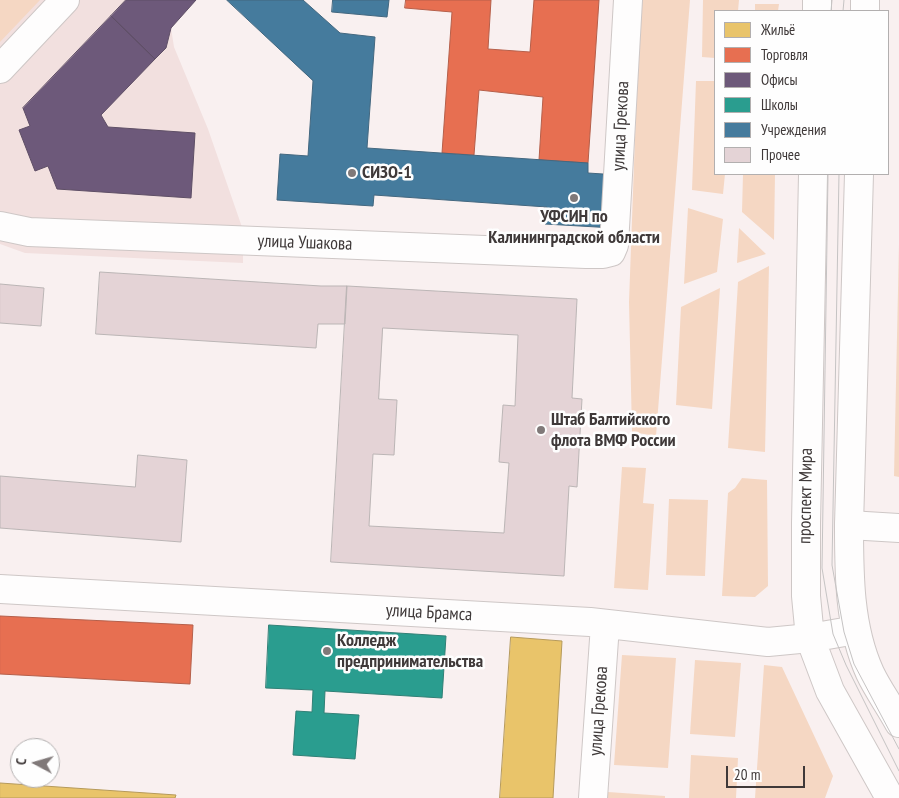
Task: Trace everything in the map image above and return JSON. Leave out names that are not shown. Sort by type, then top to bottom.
[{"type":"street","points":[[0,69],[65,0]]},
{"type":"street","name":"улица Грекова","points":[[611,252],[614,245],[628,0]]},
{"type":"street","name":"проспект Мира","points":[[813,175],[806,523],[806,596],[810,638],[830,691],[890,798]]},
{"type":"street","points":[[859,175],[849,575],[856,630],[870,672],[899,723]]},
{"type":"street","name":"улица Ушакова","points":[[0,226],[29,232],[594,254],[611,252]]},
{"type":"street","points":[[806,523],[891,527]]},
{"type":"street","name":"улица Брамса","points":[[0,589],[590,622],[768,642],[810,638],[856,630]]},
{"type":"street","name":"улица Грекова","points":[[593,798],[605,625]]},
{"type":"shaded area","points":[[0,0],[196,0],[171,28],[174,47],[208,129],[243,230],[243,263],[25,253],[0,244]]},
{"type":"shaded area","points":[[0,0],[40,0],[0,42]]},
{"type":"shaded area","points":[[640,0],[690,0],[656,436],[632,432],[629,302]]},
{"type":"shaded area","points":[[703,0],[739,0],[738,10],[714,10],[714,58],[702,57]]},
{"type":"shaded area","points":[[755,4],[779,4],[778,10],[755,10]]},
{"type":"shaded area","points":[[696,81],[714,81],[714,175],[725,175],[723,194],[692,190]]},
{"type":"shaded area","points":[[743,175],[775,175],[774,240],[742,212]]},
{"type":"shaded area","points":[[688,208],[723,219],[717,272],[684,284]]},
{"type":"shaded area","points":[[739,228],[766,254],[737,263]]},
{"type":"shaded area","points":[[899,244],[899,477],[894,476]]},
{"type":"shaded area","points":[[769,266],[765,452],[728,448],[738,282]]},
{"type":"shaded area","points":[[720,288],[712,409],[676,405],[681,307]]},
{"type":"shaded area","points":[[622,467],[646,468],[643,503],[654,504],[648,590],[614,588]]},
{"type":"shaded area","points":[[742,478],[767,480],[768,586],[755,597],[722,596],[728,493],[735,488]]},
{"type":"shaded area","points":[[669,499],[708,500],[705,576],[666,575]]},
{"type":"shaded area","points":[[622,655],[676,658],[668,768],[614,765]]},
{"type":"shaded area","points":[[695,660],[741,663],[735,737],[690,734]]},
{"type":"shaded area","points":[[764,665],[782,667],[833,776],[825,798],[755,798]]},
{"type":"shaded area","points":[[691,755],[738,758],[736,798],[689,798]]},
{"type":"shaded area","points":[[608,792],[665,796],[665,798],[608,798]]},
{"type":"building: Жильё","points":[[511,637],[562,641],[553,798],[500,798]]},
{"type":"building: Жильё","points":[[0,783],[10,784],[10,788],[60,787],[176,795],[175,798],[0,798]]},
{"type":"building: Торговля","points":[[406,0],[491,0],[488,49],[530,52],[534,0],[599,0],[588,163],[539,160],[543,97],[479,90],[474,155],[442,153],[452,12],[405,8]]},
{"type":"building: Торговля","points":[[0,616],[193,625],[190,684],[0,674]]},
{"type":"building: Офисы","points":[[126,0],[196,0],[171,28],[166,48],[155,59],[111,16]]},
{"type":"building: Офисы","points":[[111,16],[155,59],[101,115],[108,127],[195,133],[191,198],[57,189],[48,166],[35,171],[19,130],[30,126],[23,108]]},
{"type":"building: Школы","name":"Колледж предпринимательства","points":[[269,625],[446,636],[442,698],[325,691],[324,713],[359,715],[355,759],[293,755],[296,711],[312,712],[313,690],[266,688]]},
{"type":"building: Учреждения","points":[[227,0],[303,0],[340,33],[375,37],[367,148],[588,163],[588,173],[618,175],[614,228],[545,224],[547,207],[374,195],[373,206],[277,200],[280,154],[308,156],[313,81]]},
{"type":"building: Учреждения","points":[[333,0],[389,0],[387,17],[332,12]]},
{"type":"building: Прочее","points":[[100,272],[347,286],[345,324],[318,324],[316,348],[96,334]]},
{"type":"building: Прочее","points":[[0,284],[44,288],[41,326],[0,323]]},
{"type":"building: Прочее","name":"Штаб Балтийского флота ВМФ России","points":[[347,286],[577,299],[572,398],[582,399],[577,487],[569,486],[564,576],[331,562]],"holes":[[[383,328],[518,335],[515,406],[503,405],[499,462],[509,463],[504,533],[369,526],[373,454],[394,455],[397,400],[379,399]]]},
{"type":"building: Прочее","points":[[138,455],[187,460],[181,542],[0,528],[0,476],[135,487]]},
{"type":"tram line","points":[[831,10],[832,0]]},
{"type":"tram line","points":[[843,10],[844,0]]},
{"type":"tram line","points":[[828,175],[822,568],[833,634],[846,665],[899,771]]},
{"type":"tram line","points":[[839,175],[832,565],[844,632],[854,664],[899,749]]},
{"type":"place","name":"СИЗО-1","points":[[352,173]]},
{"type":"place","name":"УФСИН по Калининградской области","points":[[574,198]]},
{"type":"place","name":"Штаб Балтийского флота ВМФ России","points":[[541,430]]},
{"type":"place","name":"Колледж предпринимательства","points":[[327,651]]}]
